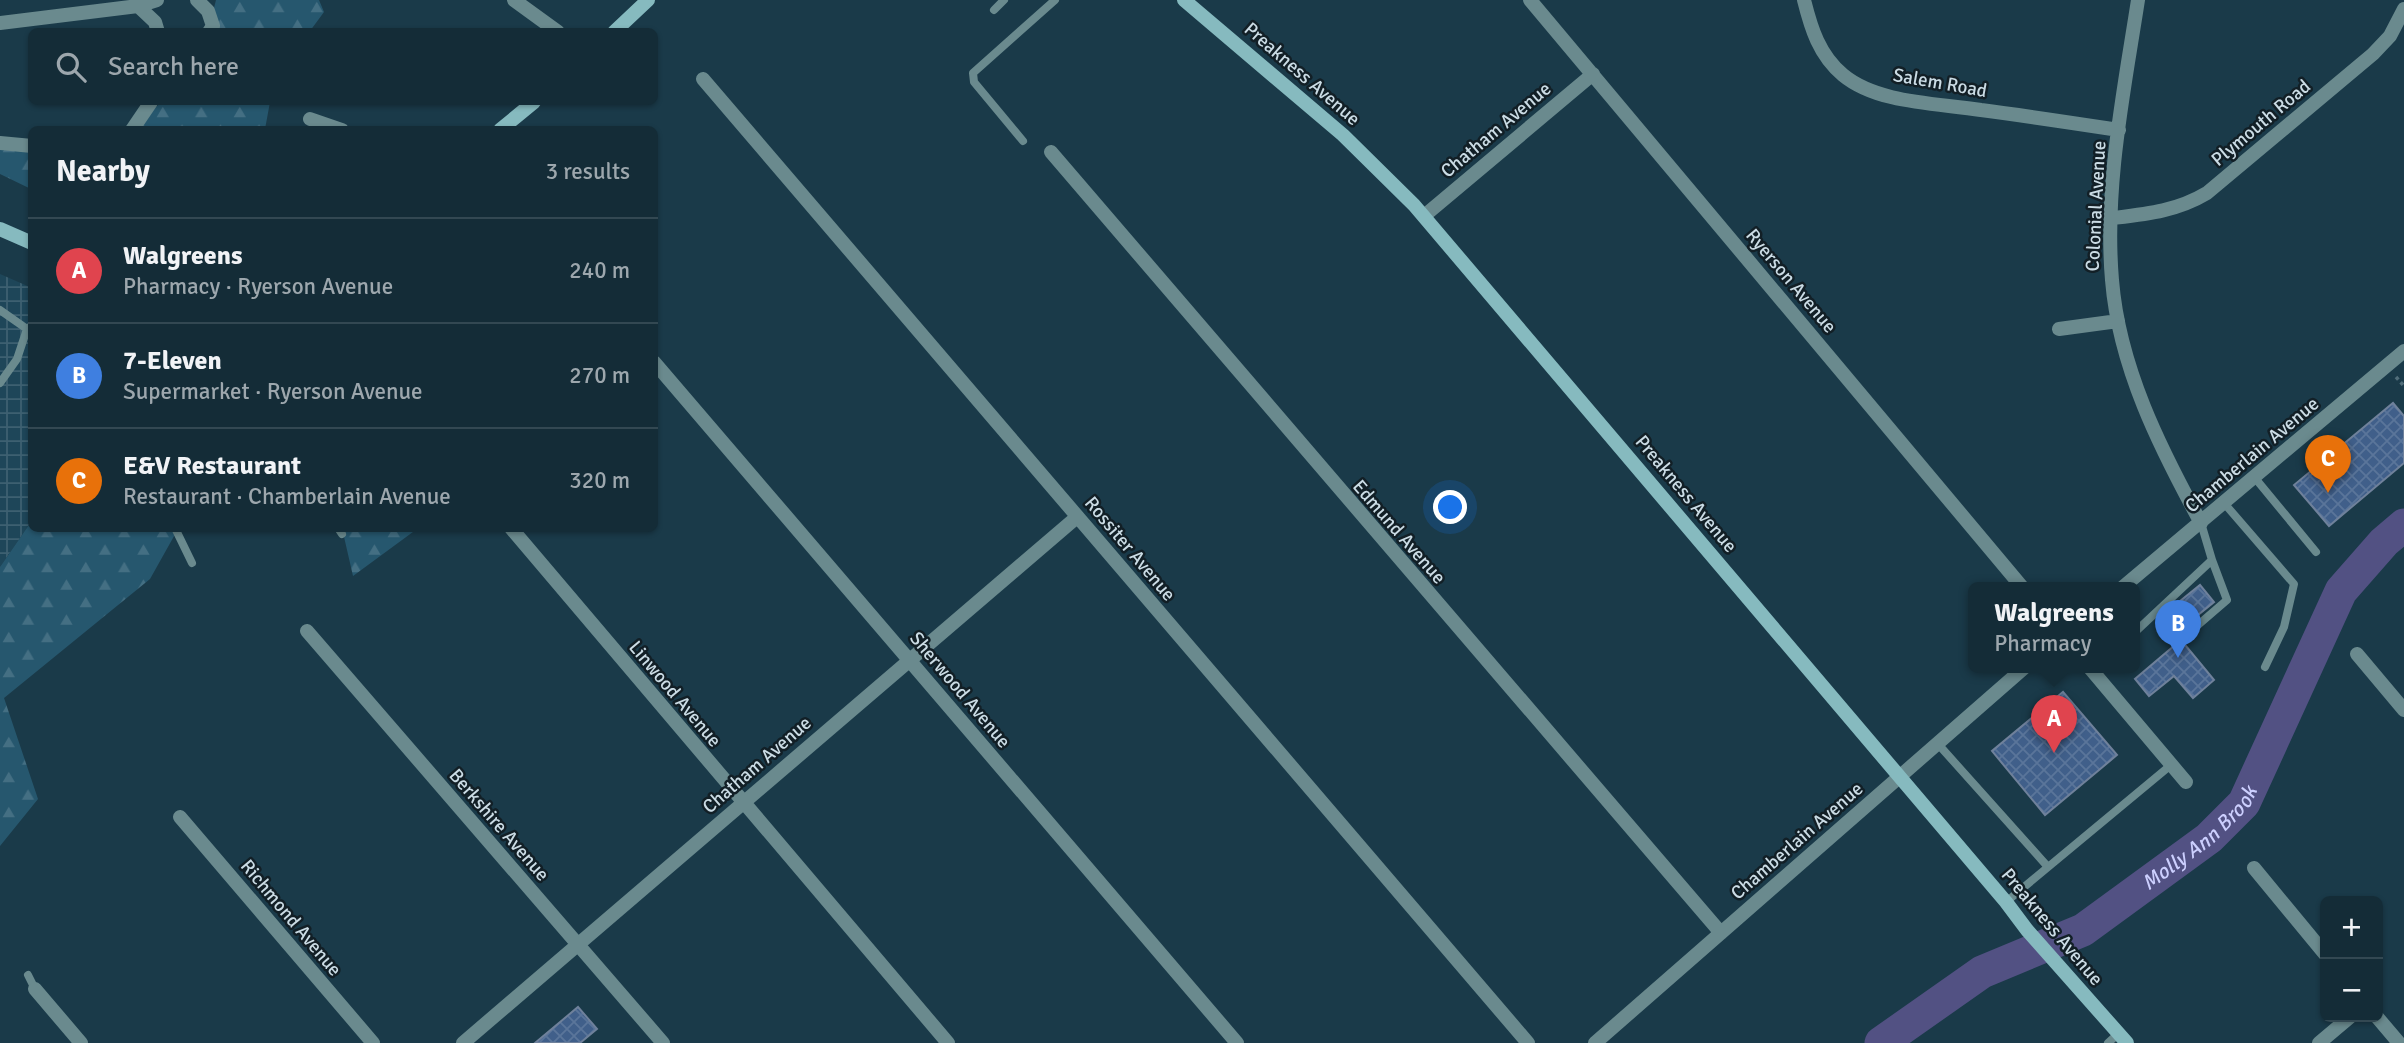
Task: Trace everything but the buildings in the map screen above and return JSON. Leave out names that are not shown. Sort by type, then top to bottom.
[{"type":"main road","points":[[618,28],[648,0]]},
{"type":"main road","name":"Preakness Avenue","points":[[1184,0],[1343,135],[1424,216],[2006,901],[2118,1040]]},
{"type":"main road","points":[[505,126],[530,105]]},
{"type":"main road","points":[[0,229],[28,241]]},
{"type":"street","points":[[0,23],[138,6],[157,0]]},
{"type":"street","points":[[197,0],[208,11],[212,28]]},
{"type":"street","points":[[514,0],[552,28]]},
{"type":"street","name":"Ryerson Avenue","points":[[1530,0],[2018,582]]},
{"type":"street","name":"Salem Road","points":[[1804,0],[1811,26],[1825,55],[1845,76],[1866,88],[1905,99],[2119,130]]},
{"type":"street","name":"Colonial Avenue","points":[[2139,0],[2119,130],[2112,281],[2118,321],[2152,426],[2201,523]]},
{"type":"street","points":[[138,6],[155,22],[157,28]]},
{"type":"street","name":"Plymouth Road","points":[[2113,218],[2161,212],[2187,205],[2207,193],[2373,54],[2390,36],[2404,9]]},
{"type":"street","name":"Chatham Avenue","points":[[1424,216],[1593,74]]},
{"type":"street","name":"Rossiter Avenue","points":[[704,79],[1528,1043]]},
{"type":"street","points":[[134,126],[149,105]]},
{"type":"street","points":[[310,119],[330,126]]},
{"type":"street","points":[[0,143],[28,146]]},
{"type":"street","name":"Edmund Avenue","points":[[1051,152],[1721,933]]},
{"type":"street","points":[[2059,329],[2118,321]]},
{"type":"street","name":"Chamberlain Avenue","points":[[2129,582],[2404,351]]},
{"type":"street","name":"Sherwood Avenue","points":[[658,367],[1237,1043]]},
{"type":"street","name":"Chatham Avenue","points":[[463,1043],[1077,517]]},
{"type":"street","name":"Linwood Avenue","points":[[514,532],[742,804],[948,1043]]},
{"type":"street","name":"Berkshire Avenue","points":[[307,631],[663,1043]]},
{"type":"street","points":[[2357,654],[2404,710]]},
{"type":"street","name":"Chamberlain Avenue","points":[[1594,1043],[2018,673]]},
{"type":"street","points":[[2098,673],[2186,782]]},
{"type":"street","name":"Richmond Avenue","points":[[180,817],[373,1043]]},
{"type":"street","points":[[2253,868],[2320,948]]},
{"type":"street","points":[[35,989],[81,1043]]},
{"type":"street","points":[[2319,1043],[2344,1022]]},
{"type":"street","points":[[2381,1022],[2399,1043]]},
{"type":"lane","points":[[994,10],[1004,0]]},
{"type":"lane","points":[[1023,141],[974,82],[973,73],[1055,0]]},
{"type":"lane","points":[[0,310],[28,326]]},
{"type":"lane","points":[[0,383],[17,359],[28,330]]},
{"type":"lane","points":[[2255,478],[2316,552]]},
{"type":"lane","points":[[2224,503],[2294,584],[2284,627],[2265,667]]},
{"type":"lane","points":[[2167,602],[2191,631],[2227,600],[2201,523]]},
{"type":"lane","points":[[177,532],[192,562]]},
{"type":"lane","points":[[2140,626],[2212,560]]},
{"type":"lane","points":[[1938,744],[2048,867]]},
{"type":"lane","points":[[2006,901],[2171,765]]},
{"type":"lane","points":[[28,975],[35,989]]},
{"type":"shaded area","points":[[0,274],[28,286],[28,526],[0,567]]},
{"type":"shaded area","points":[[1982,972],[1885,1043],[1868,1043]]},
{"type":"green space","points":[[216,0],[319,0],[324,12],[312,28],[209,28]]},
{"type":"green space","points":[[158,105],[269,105],[266,126],[126,126]]},
{"type":"green space","points":[[0,142],[28,143],[28,188],[0,174]]},
{"type":"green space","points":[[28,526],[28,532],[176,532],[150,579],[4,698],[38,799],[0,846],[0,567]]},
{"type":"green space","points":[[343,532],[413,532],[353,576]]},
{"type":"waterway","name":"Molly Ann Brook","points":[[1881,1043],[1982,972],[2083,930],[2209,838],[2244,803],[2341,591],[2384,542],[2404,525]]},
{"type":"place","name":"E&V Restaurant","points":[[2328,493]]},
{"type":"place","name":"7-Eleven","points":[[2178,658]]},
{"type":"place","name":"Walgreens","points":[[2054,753]]}]
